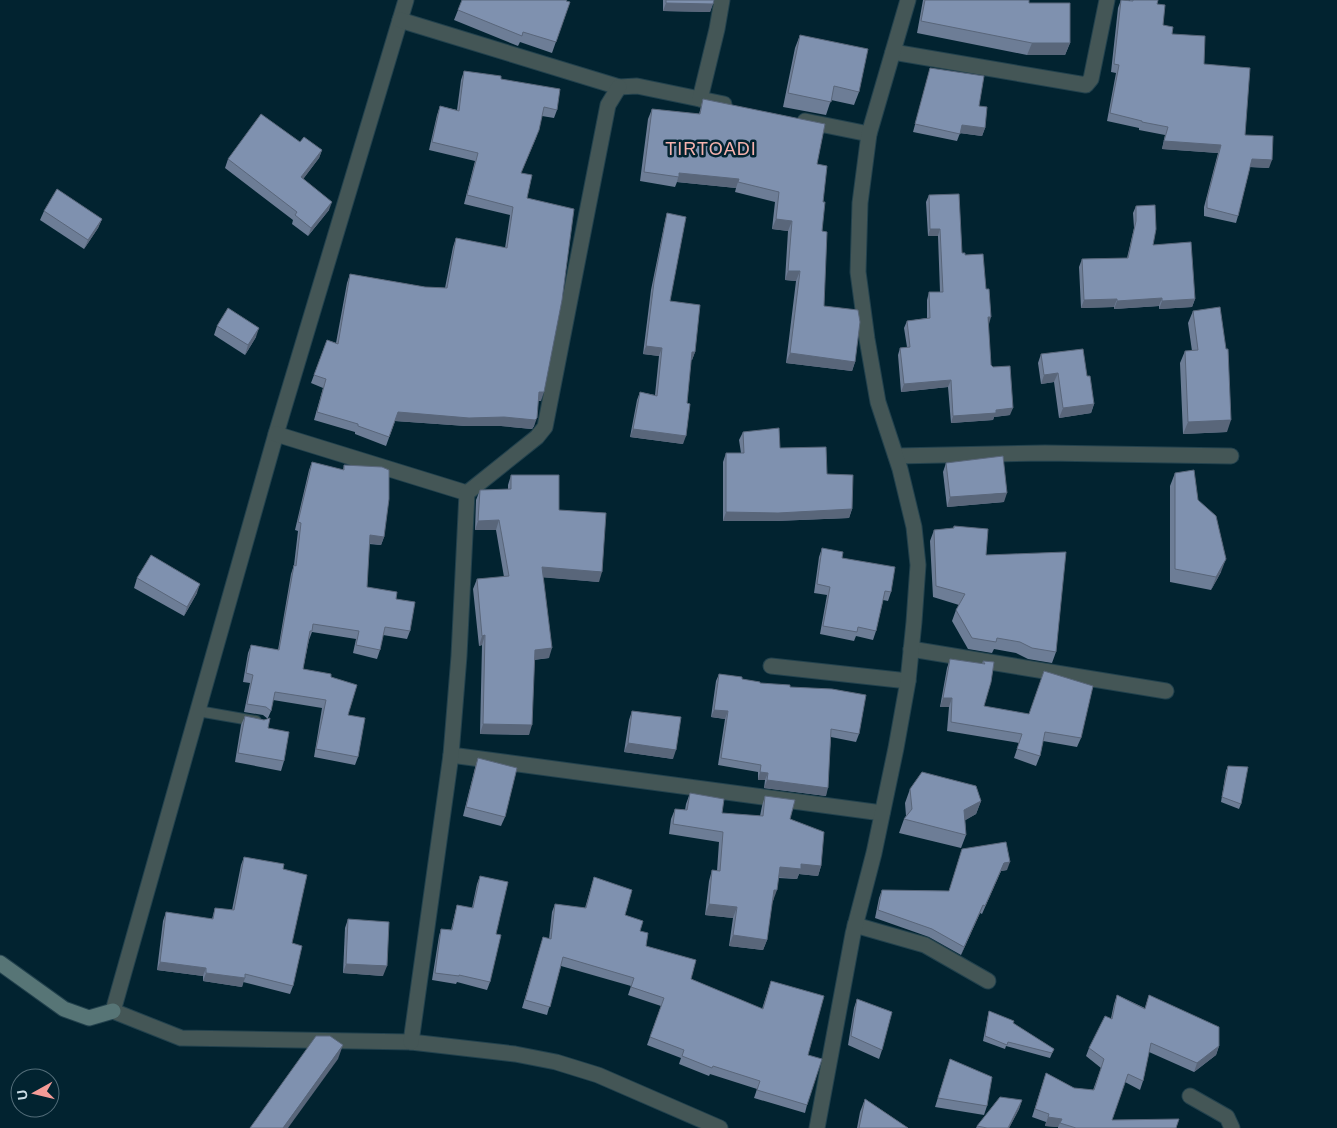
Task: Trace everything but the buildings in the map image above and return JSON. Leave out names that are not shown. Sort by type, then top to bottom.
[{"type":"street","points":[[114,1011],[276,434],[406,0]]},
{"type":"street","points":[[700,98],[722,0]]},
{"type":"street","points":[[817,1128],[841,992],[855,925],[874,853],[896,748],[908,681],[918,565],[914,527],[896,456],[878,402],[858,272],[860,203],[869,134],[908,0]]},
{"type":"street","points":[[893,52],[1086,85],[1091,79],[1107,0]]},
{"type":"street","points":[[400,20],[619,87],[636,86],[738,106]]},
{"type":"street","points":[[411,1042],[451,755],[459,656],[467,493],[537,437],[545,427],[608,105],[619,87]]},
{"type":"street","points":[[794,118],[869,134]]},
{"type":"street","points":[[276,434],[467,493]]},
{"type":"street","points":[[896,456],[1045,453],[1231,456]]},
{"type":"street","points":[[911,649],[1166,691]]},
{"type":"street","points":[[771,666],[908,681]]},
{"type":"street","points":[[451,755],[882,814]]},
{"type":"street","points":[[855,925],[925,945],[988,981]]},
{"type":"street","points":[[0,963],[64,1009],[89,1018],[114,1011],[181,1038],[411,1042],[515,1054],[556,1062],[598,1075],[720,1128]]},
{"type":"street","points":[[1190,1096],[1227,1117],[1232,1128]]},
{"type":"lane","points":[[198,711],[262,722]]},
{"type":"district","name":"TIRTOADI","points":[[711,149]]}]
